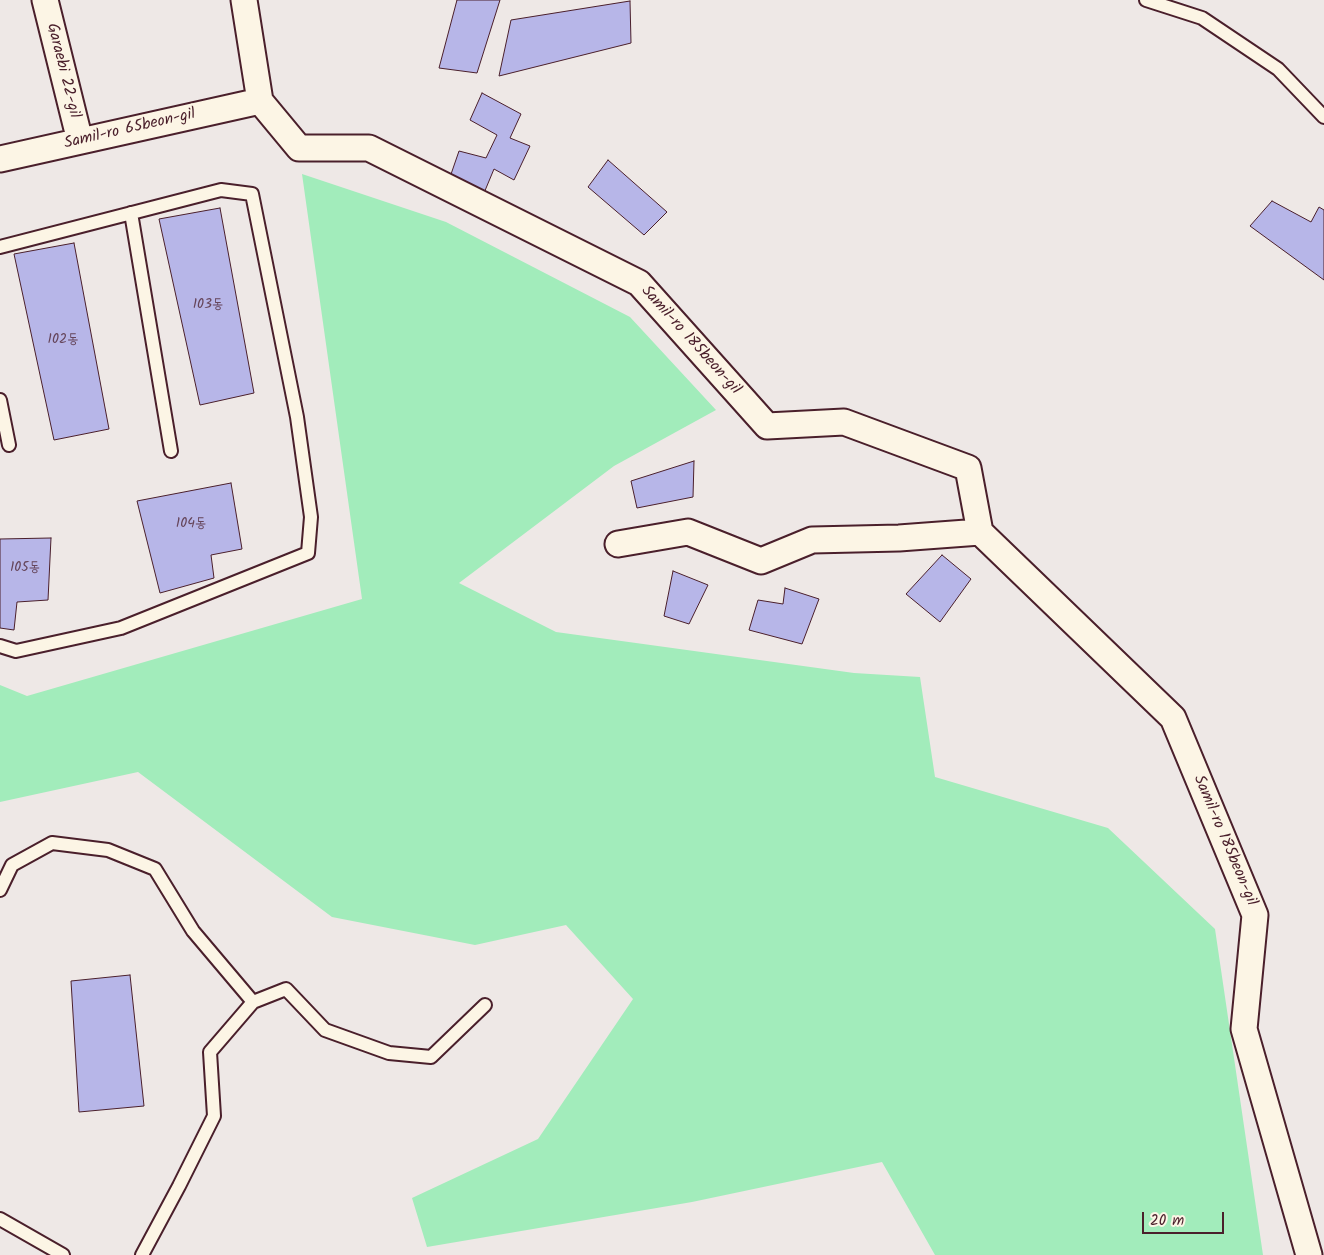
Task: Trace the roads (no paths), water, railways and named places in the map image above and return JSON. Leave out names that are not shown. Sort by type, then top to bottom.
[{"type":"street","name":"Garaebi 22-gil","points":[[46,0],[80,141]]},
{"type":"street","points":[[244,0],[260,101]]},
{"type":"street","name":"Samil-ro 65beon-gil","points":[[0,159],[260,101]]},
{"type":"street","name":"Samil-ro 185beon-gil","points":[[260,101],[300,148],[369,148],[639,283],[767,426],[844,422],[968,468],[980,532],[1173,718],[1255,915],[1244,1029],[1309,1255]]},
{"type":"street","points":[[618,544],[688,532],[761,561],[812,540],[899,538],[980,532]]},
{"type":"lane","points":[[1146,0],[1202,18],[1278,69],[1324,117]]},
{"type":"lane","points":[[0,247],[222,190],[252,194],[297,417],[311,517],[308,553],[121,628],[16,651],[0,646]]},
{"type":"lane","points":[[131,213],[171,451]]},
{"type":"lane","points":[[0,400],[9,445]]},
{"type":"lane","points":[[0,890],[12,865],[52,843],[108,850],[155,869],[192,931],[253,1002]]},
{"type":"lane","points":[[142,1255],[214,1116],[210,1052],[253,1002],[286,989],[325,1030],[388,1053],[431,1057],[484,1005]]},
{"type":"lane","points":[[0,1219],[63,1255]]}]
